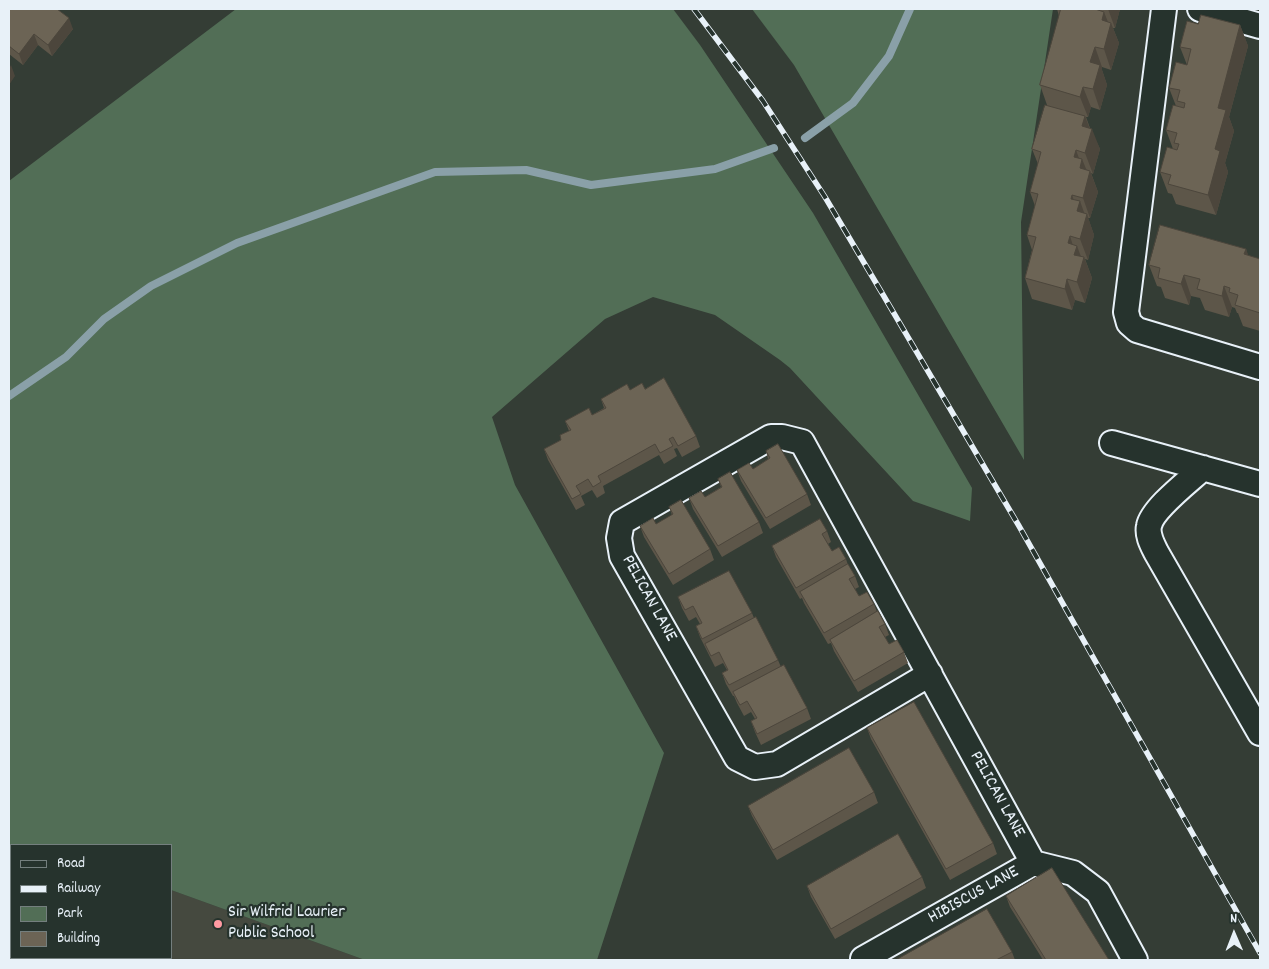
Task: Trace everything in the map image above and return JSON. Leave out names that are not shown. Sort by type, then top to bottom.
[{"type":"street","points":[[1164,9],[1126,312],[1129,323],[1137,330],[1260,367]]},
{"type":"street","points":[[1200,9],[1260,26]]},
{"type":"street","name":"PELICAN LANE","points":[[930,674],[777,764],[755,768],[737,758],[622,556],[619,538],[622,522],[771,437],[782,437],[802,442],[930,674],[1033,863]]},
{"type":"street","points":[[1112,443],[1260,484]]},
{"type":"street","points":[[1203,468],[1152,516],[1148,527],[1148,534],[1156,552],[1260,733]]},
{"type":"street","name":"HIBISCUS LANE","points":[[864,960],[1033,863],[1072,874],[1098,892],[1135,960]]},
{"type":"shaded area","name":"Sir Wilfrid Laurier Public School","points":[[172,890],[365,960],[35,960],[172,959]]},
{"type":"green space","points":[[236,9],[673,9],[700,45],[813,213],[972,488],[970,521],[913,501],[790,368],[780,360],[715,315],[653,297],[605,319],[492,417],[515,485],[664,753],[597,960],[365,960],[172,890],[172,844],[10,844],[10,959],[36,959],[9,960],[9,181]]},
{"type":"green space","points":[[752,9],[1053,9],[1021,222],[1024,460],[794,65]]},
{"type":"building","points":[[9,9],[57,9],[69,18],[48,45],[34,34],[19,54],[9,46]]},
{"type":"building","points":[[1061,9],[1095,9],[1104,12],[1102,20],[1111,23],[1104,49],[1095,47],[1090,62],[1100,65],[1093,89],[1083,87],[1080,97],[1040,85]]},
{"type":"building","points":[[1201,15],[1240,25],[1218,108],[1226,110],[1215,149],[1220,151],[1208,195],[1168,184],[1171,175],[1160,172],[1167,147],[1177,150],[1179,144],[1174,143],[1177,133],[1166,130],[1173,105],[1184,108],[1185,103],[1177,101],[1180,90],[1169,88],[1176,62],[1187,65],[1191,49],[1180,47],[1187,21],[1198,24]]},
{"type":"building","points":[[1045,105],[1085,116],[1082,126],[1092,129],[1085,153],[1076,150],[1074,157],[1082,159],[1080,168],[1090,171],[1083,198],[1072,195],[1071,199],[1080,201],[1077,211],[1087,214],[1080,239],[1070,236],[1068,243],[1077,246],[1074,255],[1084,257],[1077,282],[1067,279],[1065,289],[1025,278],[1036,237],[1027,235],[1038,194],[1030,192],[1041,152],[1032,149]]},
{"type":"building","points":[[1160,225],[1246,249],[1244,254],[1260,259],[1260,313],[1235,305],[1238,295],[1229,292],[1230,288],[1224,286],[1222,296],[1197,289],[1200,279],[1184,275],[1181,284],[1158,278],[1160,268],[1149,265]]},
{"type":"building","points":[[664,378],[696,436],[678,446],[673,437],[669,439],[673,446],[660,453],[655,444],[598,476],[601,482],[593,487],[588,479],[576,486],[581,494],[572,499],[544,449],[561,440],[560,435],[571,430],[565,421],[589,408],[592,415],[606,408],[601,399],[627,384],[630,390],[642,383],[645,389]]},
{"type":"building","points":[[778,444],[807,494],[766,518],[737,470],[749,463],[753,469],[770,458],[766,451]]},
{"type":"building","points":[[730,472],[759,522],[718,546],[689,498],[701,491],[705,497],[722,487],[718,479]]},
{"type":"building","points":[[681,500],[710,549],[669,574],[640,526],[653,518],[656,524],[673,514],[669,507]]},
{"type":"building","points":[[820,519],[827,531],[822,534],[832,551],[839,547],[846,559],[796,588],[772,546]]},
{"type":"building","points":[[848,564],[855,576],[849,579],[859,596],[867,592],[874,604],[824,633],[800,592]]},
{"type":"building","points":[[729,571],[752,613],[702,639],[696,626],[702,623],[693,606],[685,610],[678,597]]},
{"type":"building","points":[[878,611],[885,624],[879,627],[889,644],[897,640],[904,652],[854,681],[830,640]]},
{"type":"building","points":[[756,617],[778,660],[729,685],[722,673],[728,670],[719,652],[711,656],[705,644]]},
{"type":"building","points":[[784,665],[807,708],[757,734],[751,721],[757,718],[747,701],[740,705],[733,692]]},
{"type":"building","points":[[914,702],[993,843],[946,869],[867,728]]},
{"type":"building","points":[[849,748],[874,792],[773,850],[748,806]]},
{"type":"building","points":[[898,834],[922,877],[831,929],[807,886]]},
{"type":"building","points":[[1052,868],[1109,960],[1046,960],[1006,896]]},
{"type":"building","points":[[987,909],[1012,952],[996,960],[896,960]]},
{"type":"waterway","points":[[805,138],[853,103],[889,56],[910,9]]},
{"type":"waterway","points":[[9,396],[66,357],[104,319],[151,286],[237,243],[435,172],[526,170],[591,185],[715,169],[774,148]]},
{"type":"railway","points":[[694,9],[763,101],[825,197],[1019,526],[1260,953]]},
{"type":"place","name":"Sir Wilfrid Laurier Public School","points":[[218,924]]}]
